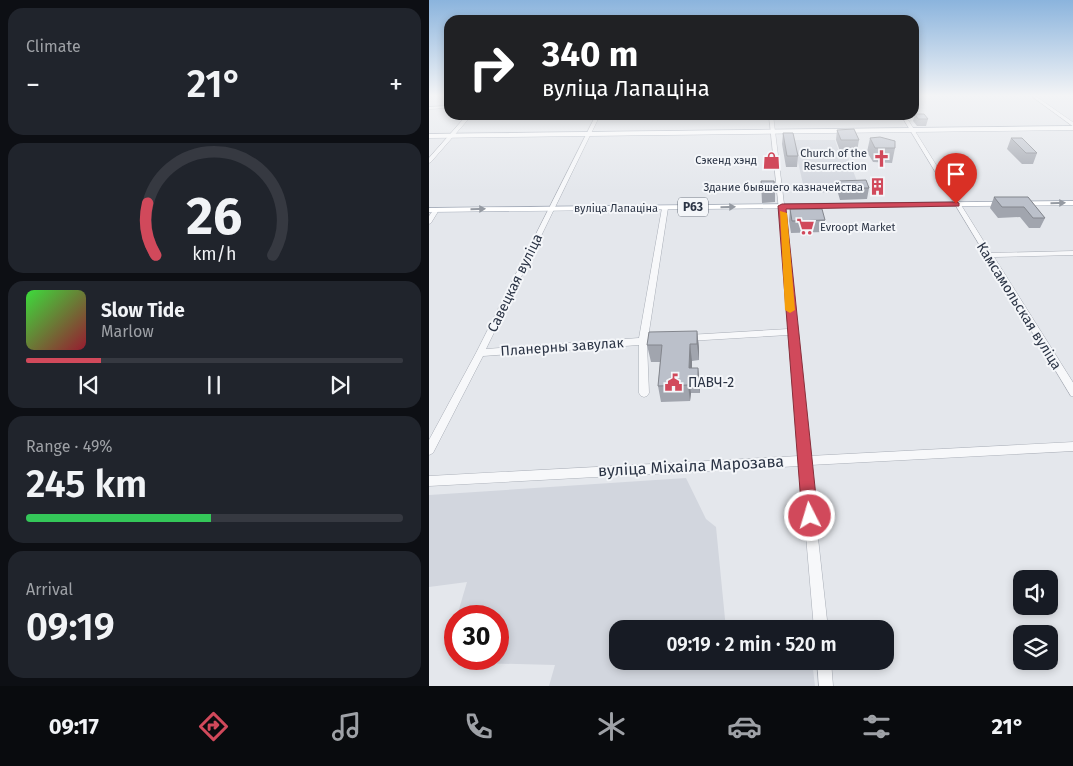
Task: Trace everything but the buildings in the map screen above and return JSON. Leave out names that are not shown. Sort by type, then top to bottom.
[{"type":"main road","points":[[429,136],[775,133],[1072,127]]},
{"type":"main road","name":"вуліца Лапаціна","points":[[433,210],[1073,203]]},
{"type":"street","points":[[429,161],[459,127]]},
{"type":"street","name":"Савецкая вуліца","points":[[429,450],[480,353],[592,127]]},
{"type":"street","points":[[774,127],[820,620]]},
{"type":"street","name":"Камсамольская вуліца","points":[[911,127],[1073,393]]},
{"type":"street","name":"Планерны завулак","points":[[644,393],[643,341],[665,208]]},
{"type":"street","points":[[429,222],[433,210]]},
{"type":"street","points":[[988,255],[1073,253]]},
{"type":"street","points":[[683,339],[792,332]]},
{"type":"street","name":"Планерны завулак","points":[[480,353],[673,339]]},
{"type":"street","name":"вуліца Міхаіла Марозава","points":[[429,481],[1073,446]]},
{"type":"street","points":[[825,670],[826,686]]},
{"type":"shaded area","points":[[793,140],[835,140],[839,152],[846,152],[861,192],[805,193]]},
{"type":"shaded area","points":[[686,478],[706,519],[716,527],[725,620],[609,620],[609,670],[813,670],[815,686],[549,686],[555,665],[509,664],[509,605],[460,605],[467,582],[429,587],[429,495]]},
{"type":"slow traffic","points":[[783,213],[790,310]]},
{"type":"place","name":"Church of the Resurrection","points":[[881,159]]},
{"type":"place","name":"Сэкенд хэнд","points":[[771,160]]},
{"type":"place","name":"Здание бывшего казначейства","points":[[877,187]]},
{"type":"place","name":"Evroopt Market","points":[[806,227]]},
{"type":"place","name":"ПАВЧ-2","points":[[674,382]]},
{"type":"route","points":[[810,516],[782,206],[956,204]]}]
